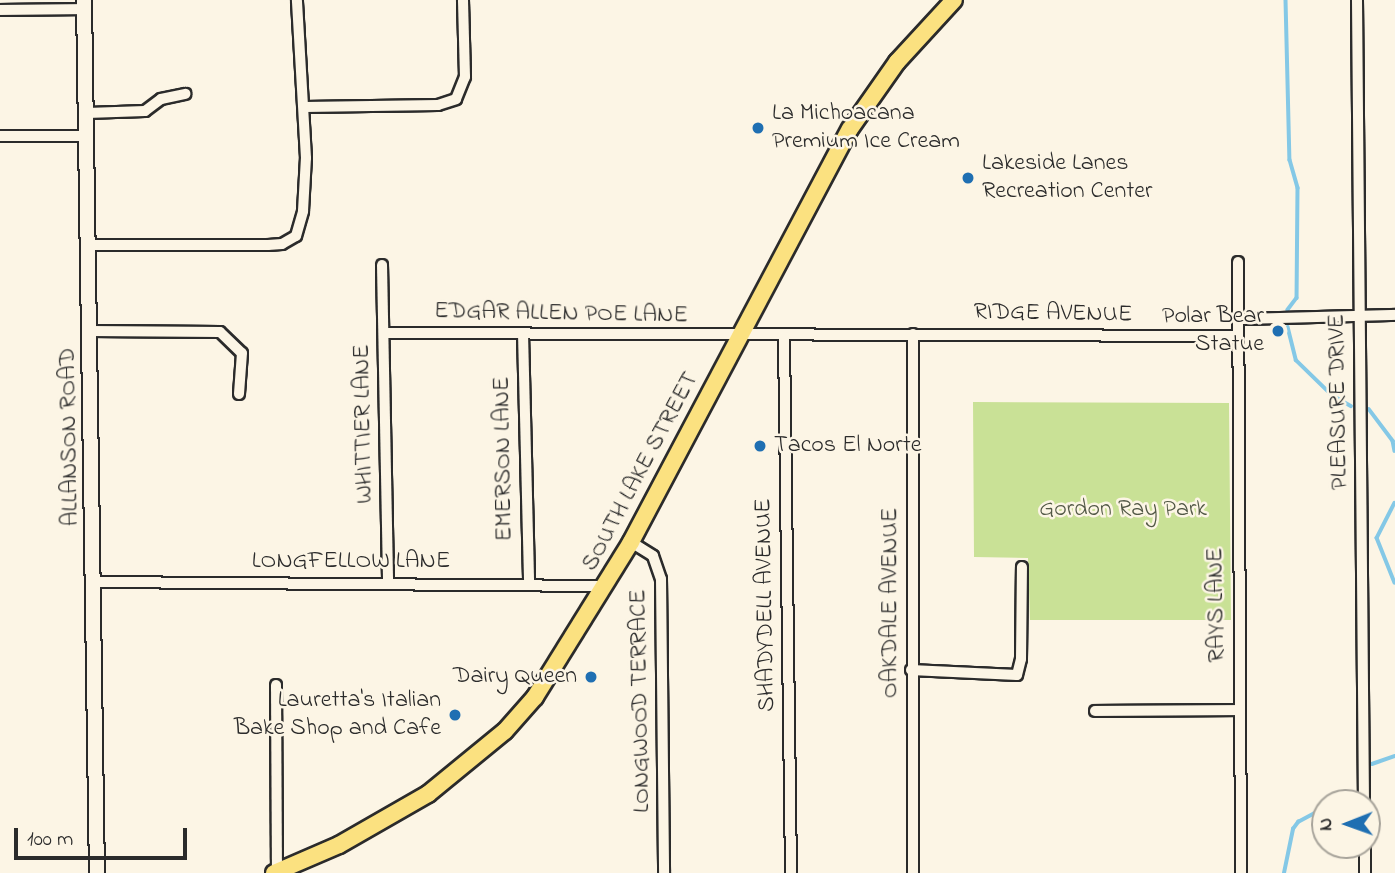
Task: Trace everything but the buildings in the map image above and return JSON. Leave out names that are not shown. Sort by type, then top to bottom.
[{"type":"main road","name":"SOUTH LAKE STREET","points":[[276,873],[339,845],[428,794],[505,731],[535,697],[631,542],[737,337],[869,98],[923,29],[954,0]]},
{"type":"street","points":[[90,245],[268,245],[290,241],[296,236],[303,211],[305,107],[298,0]]},
{"type":"street","points":[[305,107],[438,106],[456,99],[465,77],[463,0]]},
{"type":"street","name":"PLEASURE DRIVE","points":[[1357,0],[1364,789]]},
{"type":"street","points":[[0,10],[84,5]]},
{"type":"street","name":"ALLANSON ROAD","points":[[84,5],[96,582],[97,873]]},
{"type":"street","points":[[87,113],[145,111],[161,99],[185,94]]},
{"type":"street","points":[[0,136],[87,136]]},
{"type":"street","points":[[1236,336],[1238,262]]},
{"type":"street","name":"WHITTIER LANE","points":[[382,265],[388,582]]},
{"type":"street","points":[[1238,319],[1395,315]]},
{"type":"street","points":[[91,331],[220,332],[242,353],[239,394]]},
{"type":"street","name":"EDGAR ALLEN POE LANE","points":[[384,333],[737,337]]},
{"type":"street","name":"EMERSON LANE","points":[[523,333],[529,584]]},
{"type":"street","name":"RIDGE AVENUE","points":[[737,337],[913,334],[1236,336]]},
{"type":"street","name":"OAKDALE AVENUE","points":[[913,334],[913,873]]},
{"type":"street","name":"RAYS LANE","points":[[1236,336],[1241,873]]},
{"type":"street","name":"SHADYDELL AVENUE","points":[[784,337],[790,873]]},
{"type":"street","name":"LONGWOOD TERRACE","points":[[631,542],[653,556],[661,579],[664,873]]},
{"type":"street","points":[[911,670],[1017,675],[1021,645],[1022,567]]},
{"type":"street","name":"LONGFELLOW LANE","points":[[96,582],[388,582],[606,586]]},
{"type":"street","points":[[276,685],[276,873]]},
{"type":"street","points":[[1095,711],[1240,710]]},
{"type":"green space","name":"Gordon Ray Park","points":[[973,402],[1229,403],[1231,620],[1030,620],[1028,558],[974,557]]},
{"type":"waterway","points":[[1286,0],[1290,160],[1298,188],[1297,298],[1288,310]]},
{"type":"waterway","points":[[1288,327],[1296,360],[1332,395],[1351,406]]},
{"type":"waterway","points":[[1369,409],[1393,441],[1395,451]]},
{"type":"waterway","points":[[1395,503],[1377,538],[1395,583]]},
{"type":"waterway","points":[[1372,764],[1395,756]]},
{"type":"waterway","points":[[1284,873],[1293,829],[1298,822],[1311,815]]},
{"type":"place","name":"La Michoacana Premium Ice Cream","points":[[758,128]]},
{"type":"place","name":"Lakeside Lanes Recreation Center","points":[[968,178]]},
{"type":"place","name":"Polar Bear Statue","points":[[1278,331]]},
{"type":"place","name":"Tacos El Norte","points":[[760,446]]},
{"type":"place","name":"Dairy Queen","points":[[591,677]]},
{"type":"place","name":"Lauretta's Italian Bake Shop and Cafe","points":[[455,715]]}]
